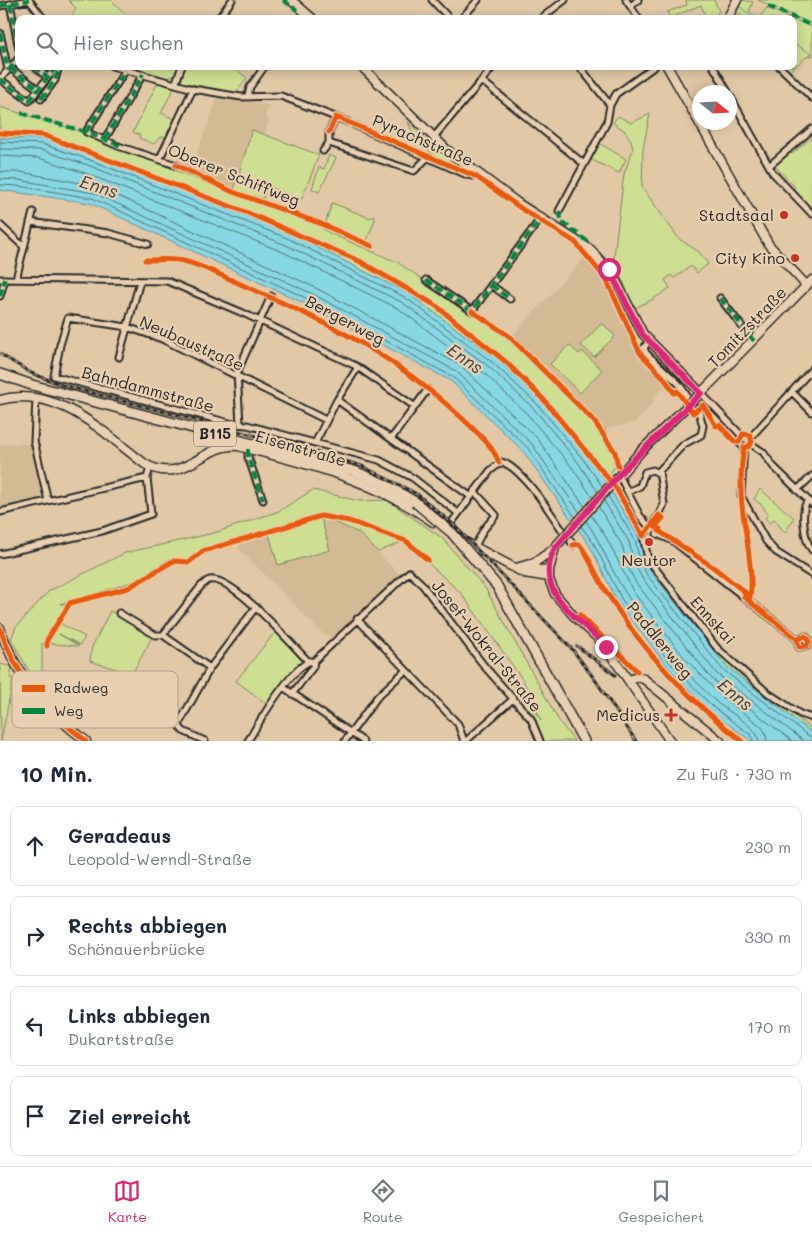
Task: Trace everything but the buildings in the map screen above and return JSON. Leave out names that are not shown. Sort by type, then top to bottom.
[{"type":"main road","name":"Eisenstraße","points":[[0,374],[32,385],[354,471],[384,484],[415,502],[452,533],[497,586],[584,741]]},
{"type":"street","points":[[0,6],[16,1],[29,0],[41,15]]},
{"type":"street","points":[[221,15],[232,0]]},
{"type":"street","points":[[432,0],[446,15]]},
{"type":"street","points":[[465,15],[478,0]]},
{"type":"street","points":[[545,15],[565,0]]},
{"type":"street","points":[[626,0],[637,15]]},
{"type":"street","points":[[631,6],[638,0]]},
{"type":"street","points":[[729,15],[737,0]]},
{"type":"street","points":[[296,2],[307,15]]},
{"type":"street","points":[[10,4],[15,29]]},
{"type":"street","points":[[0,33],[10,69]]},
{"type":"street","points":[[15,63],[0,79],[29,101],[54,70]]},
{"type":"street","points":[[0,69],[10,69],[38,89]]},
{"type":"street","points":[[39,70],[48,77]]},
{"type":"street","points":[[41,98],[54,80],[57,70]]},
{"type":"street","points":[[176,82],[180,70]]},
{"type":"street","points":[[248,95],[250,87],[262,70]]},
{"type":"street","points":[[365,70],[433,138],[482,177],[541,218],[579,241],[604,264],[619,287],[637,326],[648,342],[740,435]]},
{"type":"street","points":[[433,138],[491,70]]},
{"type":"street","points":[[582,70],[610,105]]},
{"type":"street","points":[[559,211],[607,122],[610,105],[616,94],[650,70]]},
{"type":"street","points":[[669,70],[764,237],[779,258],[809,283]]},
{"type":"street","points":[[715,70],[724,85]]},
{"type":"street","points":[[783,70],[812,98]]},
{"type":"street","name":"Pyrachstraße","points":[[125,71],[176,82],[193,88],[241,97],[248,95],[253,98],[273,95],[283,97],[348,122]]},
{"type":"street","name":"Oberer Schiffweg","points":[[125,71],[86,132],[176,165]]},
{"type":"street","points":[[104,139],[143,74]]},
{"type":"street","points":[[482,80],[584,164]]},
{"type":"street","points":[[160,158],[193,88]]},
{"type":"street","points":[[737,109],[768,166],[812,214]]},
{"type":"street","points":[[323,151],[326,144],[329,143],[329,132],[336,117]]},
{"type":"street","name":"Pyrachstraße","points":[[354,125],[467,174],[482,177]]},
{"type":"street","points":[[768,166],[812,130]]},
{"type":"street","points":[[329,143],[414,171],[428,157]]},
{"type":"street","points":[[16,279],[33,212]]},
{"type":"street","points":[[426,280],[472,311],[541,218]]},
{"type":"street","points":[[30,222],[108,233],[148,244]]},
{"type":"street","points":[[0,225],[24,247]]},
{"type":"street","points":[[0,296],[2,279],[168,281],[358,367],[414,406]]},
{"type":"street","points":[[119,357],[140,280]]},
{"type":"street","name":"Tomitzstraße","points":[[555,548],[619,475],[754,341],[809,283]]},
{"type":"street","points":[[491,285],[510,299]]},
{"type":"street","points":[[240,424],[237,375],[271,296]]},
{"type":"street","points":[[720,298],[754,341]]},
{"type":"street","name":"Neubaustraße","points":[[60,344],[68,318],[127,327],[162,339],[326,420]]},
{"type":"street","points":[[648,342],[644,348],[646,353],[679,384],[687,396]]},
{"type":"street","name":"Bahndammstraße","points":[[60,344],[53,374],[56,377],[358,453],[389,465],[420,483],[458,513]]},
{"type":"street","points":[[315,443],[337,400],[358,367]]},
{"type":"street","points":[[751,444],[751,437],[793,393],[812,369]]},
{"type":"street","points":[[391,439],[428,389]]},
{"type":"street","points":[[793,393],[812,412]]},
{"type":"street","points":[[0,400],[17,397],[36,399],[79,414],[150,467],[147,478],[151,514],[102,531],[0,554]]},
{"type":"street","points":[[36,399],[34,440],[48,501]]},
{"type":"street","points":[[337,400],[472,494],[496,515],[484,529],[474,548]]},
{"type":"street","points":[[628,492],[640,486],[645,472],[653,470],[658,473],[684,444],[701,435],[703,426],[696,409]]},
{"type":"street","points":[[740,435],[746,434],[751,437]]},
{"type":"street","points":[[740,435],[739,443],[744,447]]},
{"type":"street","points":[[744,447],[751,444]]},
{"type":"street","points":[[751,444],[763,452],[769,461],[810,502],[805,505],[805,516],[807,542],[812,550]]},
{"type":"street","name":"Eisenstraße","points":[[150,467],[168,470],[189,466],[215,450],[228,445],[248,449],[361,481],[400,500],[474,548],[515,568],[549,573]]},
{"type":"street","points":[[744,447],[741,496],[768,545],[812,575]]},
{"type":"street","points":[[248,449],[248,457],[263,500]]},
{"type":"street","points":[[446,531],[472,494],[499,463],[506,464],[522,478],[562,530]]},
{"type":"street","name":"Ennskai","points":[[658,473],[664,504],[656,520],[643,536],[648,559],[717,648],[753,678],[759,686],[792,709],[811,716]]},
{"type":"street","points":[[619,475],[640,516],[652,530]]},
{"type":"street","points":[[797,490],[812,476]]},
{"type":"street","points":[[0,512],[147,478]]},
{"type":"street","points":[[657,534],[673,541],[797,639],[799,647],[807,646]]},
{"type":"street","points":[[515,568],[534,563],[555,548]]},
{"type":"street","points":[[555,548],[549,573],[559,599],[602,642],[670,741]]},
{"type":"street","name":"Josef-Wokral-Straße","points":[[357,619],[409,572],[421,583],[480,660],[533,723],[540,741]]},
{"type":"street","points":[[163,635],[195,593],[208,580],[214,580],[236,590],[311,661],[313,667],[292,694]]},
{"type":"street","points":[[206,741],[183,731],[179,726],[180,720],[210,668],[256,607]]},
{"type":"street","points":[[119,613],[155,635],[163,635],[210,668]]},
{"type":"street","points":[[248,741],[284,687],[357,619],[458,724],[465,741],[513,699]]},
{"type":"street","points":[[0,628],[10,655],[19,671]]},
{"type":"street","points":[[797,639],[802,636],[807,638],[807,646],[812,651]]},
{"type":"street","points":[[345,741],[378,696],[406,670]]},
{"type":"street","points":[[629,680],[638,677],[644,679],[720,741]]},
{"type":"street","points":[[284,687],[363,741]]},
{"type":"street","points":[[72,728],[86,741]]},
{"type":"shaded area","points":[[218,97],[269,105],[265,118],[269,119],[265,134],[252,130],[234,190],[199,176],[176,162],[179,156],[185,159],[188,154],[195,157]]},
{"type":"shaded area","points":[[586,256],[606,284],[641,356],[669,382],[653,398],[655,400],[636,422],[605,429],[512,336]]},
{"type":"shaded area","points":[[0,444],[31,444],[43,497],[0,507]]},
{"type":"shaded area","points":[[322,518],[359,533],[400,575],[331,639],[327,634],[325,636],[239,549],[242,541]]},
{"type":"green space","points":[[68,0],[111,0],[127,15],[72,15],[76,8]]},
{"type":"green space","points":[[686,0],[714,0],[719,11],[717,14],[718,15],[705,15],[701,5],[677,15],[668,15],[667,12],[687,5]]},
{"type":"green space","points":[[742,0],[753,2],[749,11],[755,15],[741,15],[737,12]]},
{"type":"green space","points":[[758,0],[812,0],[812,24],[797,17],[797,15],[792,15]]},
{"type":"green space","points":[[767,8],[783,15],[761,15]]},
{"type":"green space","points":[[797,21],[812,27],[812,56],[809,55],[797,65]]},
{"type":"green space","points":[[135,70],[178,70],[175,75],[168,78]]},
{"type":"green space","points":[[184,70],[237,70],[247,78],[235,93],[181,82]]},
{"type":"green space","points":[[159,80],[175,86],[161,113],[176,120],[168,137],[160,137],[154,144],[139,138],[140,135],[133,132]]},
{"type":"green space","points":[[0,107],[86,133],[206,183],[317,225],[329,233],[397,262],[501,333],[597,427],[605,429],[617,460],[614,462],[615,466],[605,481],[542,402],[496,358],[409,294],[291,234],[91,155],[43,139],[0,138]]},
{"type":"green space","points":[[650,114],[643,149],[642,187],[679,239],[699,252],[708,264],[697,273],[691,266],[674,278],[671,275],[665,280],[670,288],[633,309],[624,283],[613,265],[624,174],[633,149],[631,140],[624,130],[613,123],[618,116],[631,123]]},
{"type":"green space","points":[[408,122],[437,150],[466,171],[431,153],[418,140]]},
{"type":"green space","points":[[252,130],[319,155],[300,200],[265,185],[263,199],[234,190]]},
{"type":"green space","points":[[812,137],[812,209],[793,190],[795,187],[774,165],[789,151],[792,154]]},
{"type":"green space","points":[[599,143],[626,159],[619,173],[590,159]]},
{"type":"green space","points":[[329,155],[336,158],[319,192],[312,189],[319,167],[324,169]]},
{"type":"green space","points":[[332,203],[370,218],[374,216],[375,219],[366,243],[325,224]]},
{"type":"green space","points":[[590,253],[614,282],[644,342],[641,348],[607,277],[589,255]]},
{"type":"green space","points":[[602,323],[615,336],[594,357],[581,345]]},
{"type":"green space","points":[[569,345],[579,354],[582,351],[602,370],[580,393],[550,364]]},
{"type":"green space","points":[[760,489],[794,518],[785,533],[774,519],[770,523],[765,518],[768,515],[763,506],[754,499]]},
{"type":"green space","points":[[313,490],[359,501],[387,500],[442,538],[485,588],[559,721],[574,741],[544,741],[534,715],[521,700],[528,697],[541,720],[523,680],[461,593],[404,541],[378,552],[359,533],[322,517],[241,541],[191,559],[169,559],[132,582],[60,604],[66,604],[52,630],[54,631],[59,623],[85,637],[80,645],[59,634],[79,646],[42,643],[42,671],[29,671],[11,639],[16,627],[49,591],[125,553],[214,533],[279,511]]},
{"type":"green space","points":[[321,518],[330,550],[278,565],[269,534]]},
{"type":"green space","points":[[646,559],[723,658],[811,729],[812,733],[726,666],[651,572]]},
{"type":"green space","points":[[110,611],[152,637],[134,671],[122,671],[90,661],[92,647]]},
{"type":"green space","points":[[276,631],[302,661],[267,704],[236,681]]},
{"type":"green space","points":[[0,664],[12,667],[10,678],[12,679],[12,684],[1,741]]},
{"type":"water","name":"Enns","points":[[0,138],[43,139],[91,155],[291,234],[409,294],[496,358],[542,402],[604,479],[639,538],[651,572],[726,666],[812,733],[812,741],[751,741],[710,711],[669,668],[618,603],[590,546],[523,451],[451,381],[308,305],[90,203],[0,190]]},
{"type":"pier","points":[[607,479],[614,490],[577,532],[569,522]]},
{"type":"waterway","points":[[740,7],[749,15]]},
{"type":"waterway","points":[[797,45],[812,54]]},
{"type":"railway","points":[[0,354],[31,373],[62,385],[298,447],[362,466],[417,494],[454,525],[572,649],[636,741]]},
{"type":"railway","points":[[577,646],[615,675]]},
{"type":"marked path","points":[[0,6],[29,0]]},
{"type":"marked path","points":[[283,0],[297,10]]},
{"type":"marked path","points":[[10,4],[15,29]]},
{"type":"marked path","points":[[768,6],[788,15]]},
{"type":"marked path","points":[[797,19],[812,26]]},
{"type":"marked path","points":[[0,33],[8,70]]},
{"type":"marked path","points":[[8,71],[15,63]]},
{"type":"marked path","points":[[10,68],[38,89]]},
{"type":"marked path","points":[[39,70],[47,77]]},
{"type":"marked path","points":[[0,79],[29,101],[54,70]]},
{"type":"marked path","points":[[41,99],[55,80],[58,70]]},
{"type":"marked path","points":[[86,132],[125,71]]},
{"type":"marked path","points":[[105,139],[143,74]]},
{"type":"marked path","points":[[21,113],[86,132],[123,147]]},
{"type":"marked path","points":[[559,211],[562,222],[587,241],[586,246]]},
{"type":"marked path","points":[[426,280],[472,311],[541,218]]},
{"type":"marked path","points":[[0,296],[5,279]]},
{"type":"marked path","points":[[491,285],[510,299]]},
{"type":"marked path","points":[[720,298],[754,341]]},
{"type":"marked path","points":[[248,449],[248,457],[263,500]]},
{"type":"cycle path","points":[[329,132],[336,117],[475,176],[522,209],[575,242],[606,279],[640,353],[664,378],[674,393],[677,391],[693,413],[703,405],[716,426],[719,425],[735,442],[739,442],[743,434],[750,435],[752,442],[748,447],[744,447],[741,483],[751,581],[749,601]]},
{"type":"cycle path","points":[[0,133],[43,135],[248,213],[359,261],[435,305],[506,362],[544,400],[616,488],[643,536],[659,515],[663,518],[655,527],[660,529],[659,531],[713,567],[746,593],[744,597],[797,639],[799,647],[807,646],[809,640],[805,636],[797,639]]},
{"type":"cycle path","points":[[176,165],[233,192],[319,223],[372,246]]},
{"type":"cycle path","name":"Bergerweg","points":[[145,260],[183,261],[215,272],[306,314],[361,343],[413,377],[438,397],[484,439],[493,450],[499,463]]},
{"type":"cycle path","points":[[472,311],[509,336],[594,421],[615,452],[618,466]]},
{"type":"cycle path","points":[[47,646],[47,640],[70,603],[128,588],[173,561],[189,562],[203,551],[321,516],[349,521],[406,541],[428,560]]},
{"type":"cycle path","name":"Paddlerweg","points":[[573,545],[579,544],[583,549],[622,616],[653,656],[704,710],[742,741]]},
{"type":"cycle path","points":[[580,615],[637,671]]},
{"type":"cycle path","points":[[0,628],[6,645],[20,671]]},
{"type":"cycle path","points":[[71,728],[86,741]]},
{"type":"place","name":"Stadtsaal","points":[[784,215]]},
{"type":"place","name":"City Kino","points":[[795,258]]},
{"type":"place","name":"Neutor","points":[[649,542]]},
{"type":"place","name":"Medicus","points":[[671,715]]},
{"type":"route","points":[[606,647],[567,609],[555,594],[549,577],[552,555],[555,548],[623,470],[701,393],[642,334],[609,269]]}]
